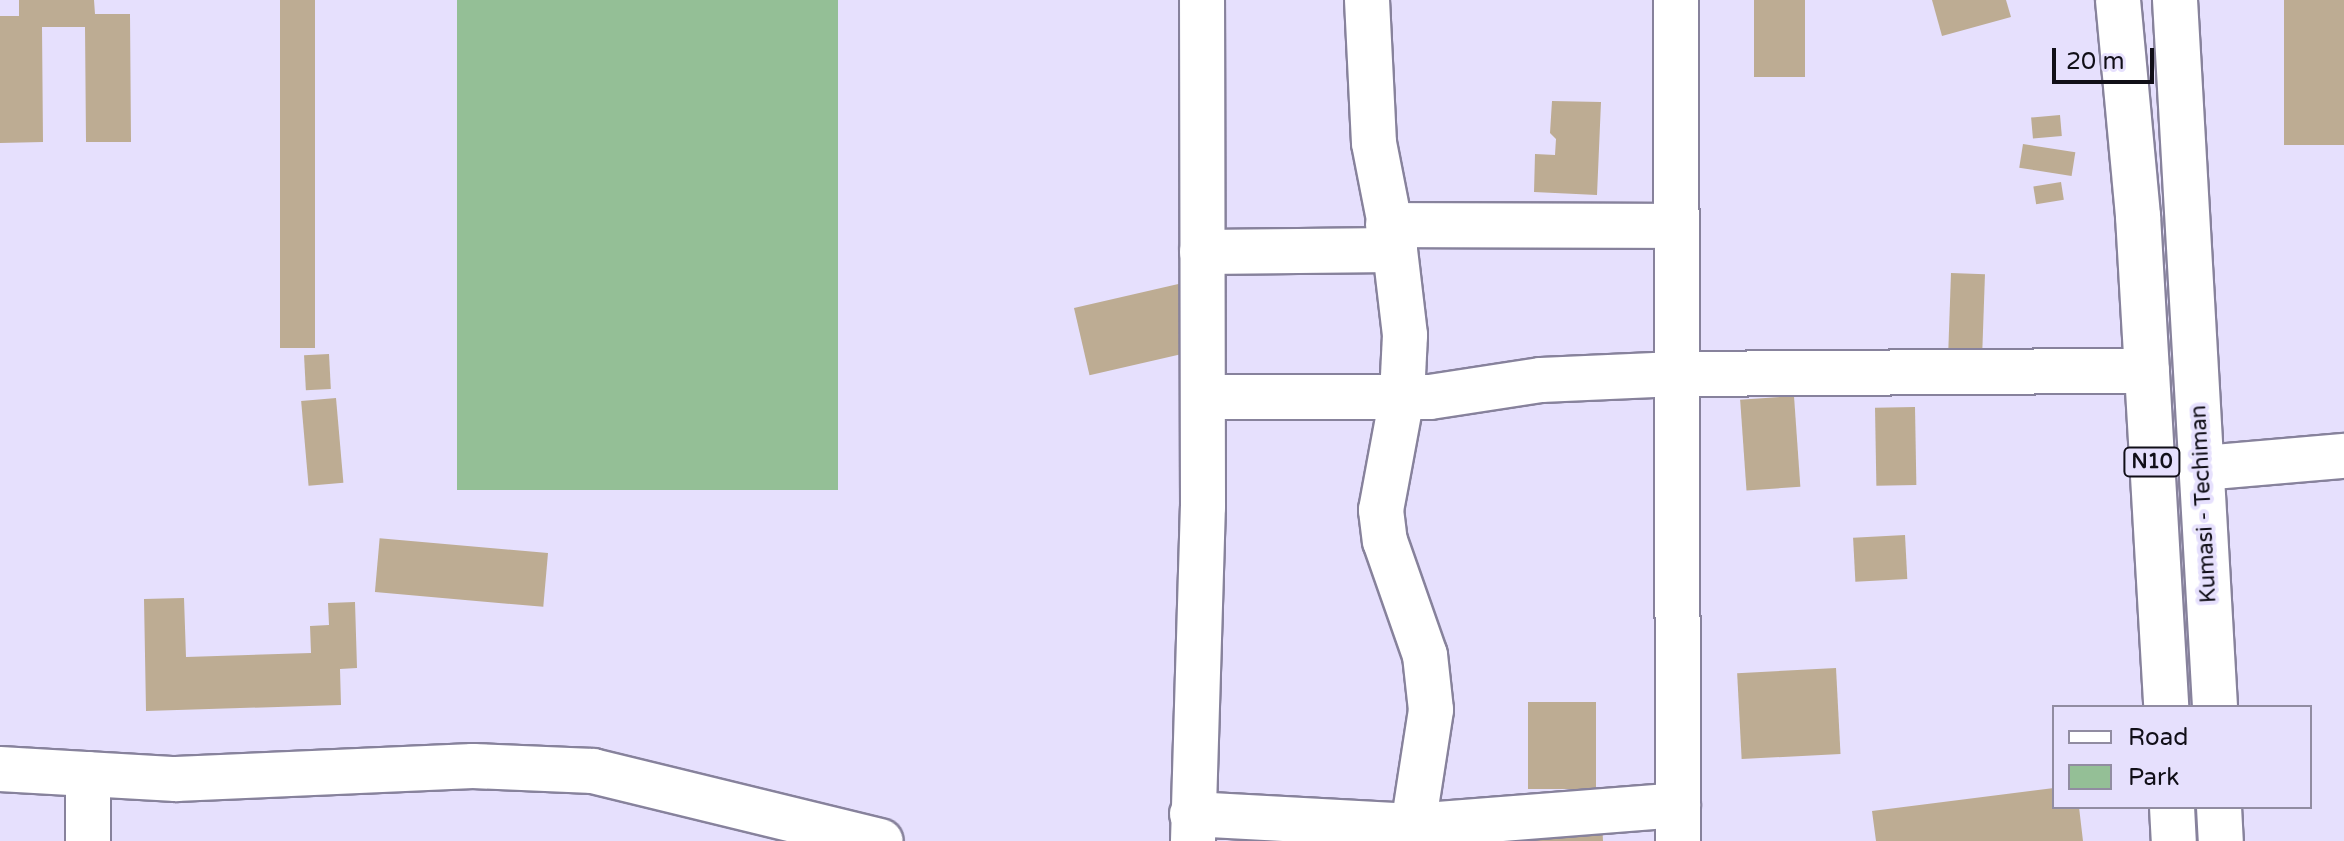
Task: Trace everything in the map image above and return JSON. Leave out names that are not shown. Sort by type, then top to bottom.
[{"type":"main road","points":[[1202,0],[1203,507],[1193,827],[1414,834],[1678,823],[1676,0]]},
{"type":"main road","points":[[1367,0],[1374,143],[1392,237],[1405,335],[1402,397],[1381,510],[1385,541],[1425,655],[1431,710],[1414,834]]},
{"type":"main road","name":"N10","points":[[2118,0],[2138,216],[2166,705]]},
{"type":"main road","name":"Kumasi - Techiman","points":[[2175,0],[2215,705]]},
{"type":"main road","points":[[1202,252],[1392,237],[1676,226]]},
{"type":"main road","points":[[1203,397],[1430,397],[1541,380],[1677,374],[2147,371]]},
{"type":"main road","points":[[2203,468],[2344,456]]},
{"type":"main road","points":[[0,769],[176,779],[473,766],[593,771],[854,838]]},
{"type":"main road","points":[[88,774],[88,841]]},
{"type":"main road","points":[[2172,809],[2174,841]]},
{"type":"main road","points":[[2219,809],[2221,841]]},
{"type":"green space","points":[[457,0],[838,0],[838,490],[457,490]]},
{"type":"building","points":[[19,0],[94,0],[95,14],[130,14],[131,142],[86,142],[85,27],[42,27],[43,142],[0,143],[0,16],[19,16]]},
{"type":"building","points":[[280,0],[315,0],[315,348],[280,348]]},
{"type":"building","points":[[1754,0],[1805,0],[1805,77],[1754,77]]},
{"type":"building","points":[[1932,0],[2006,0],[2011,17],[1942,36]]},
{"type":"building","points":[[2284,0],[2344,0],[2344,145],[2284,145]]},
{"type":"building","points":[[1552,101],[1601,102],[1597,195],[1534,192],[1535,154],[1555,155],[1556,139],[1550,133]]},
{"type":"building","points":[[2060,115],[2062,136],[2033,138],[2031,118]]},
{"type":"building","points":[[2023,144],[2075,152],[2072,176],[2019,168]]},
{"type":"building","points":[[2061,182],[2064,200],[2036,204],[2033,186]]},
{"type":"building","points":[[1951,273],[1985,274],[1982,358],[1948,357]]},
{"type":"building","points":[[1187,282],[1203,349],[1089,375],[1074,308]]},
{"type":"building","points":[[329,354],[331,389],[306,390],[304,355]]},
{"type":"building","points":[[1794,396],[1800,487],[1746,491],[1740,400]]},
{"type":"building","points":[[336,398],[343,483],[309,486],[301,401]]},
{"type":"building","points":[[1915,407],[1916,485],[1876,486],[1875,408]]},
{"type":"building","points":[[1905,535],[1907,579],[1855,582],[1853,538]]},
{"type":"building","points":[[380,538],[548,553],[543,607],[375,592]]},
{"type":"building","points":[[184,598],[186,657],[311,653],[310,626],[329,625],[328,603],[355,602],[357,668],[340,669],[341,705],[146,711],[144,599]]},
{"type":"building","points":[[1836,668],[1841,754],[1742,759],[1737,673]]},
{"type":"building","points":[[1528,702],[1596,702],[1596,789],[1528,789]]},
{"type":"building","points":[[2052,788],[2052,809],[2079,809],[2083,841],[1876,841],[1872,811]]},
{"type":"building","points":[[1602,820],[1603,841],[1509,841],[1508,824]]}]
